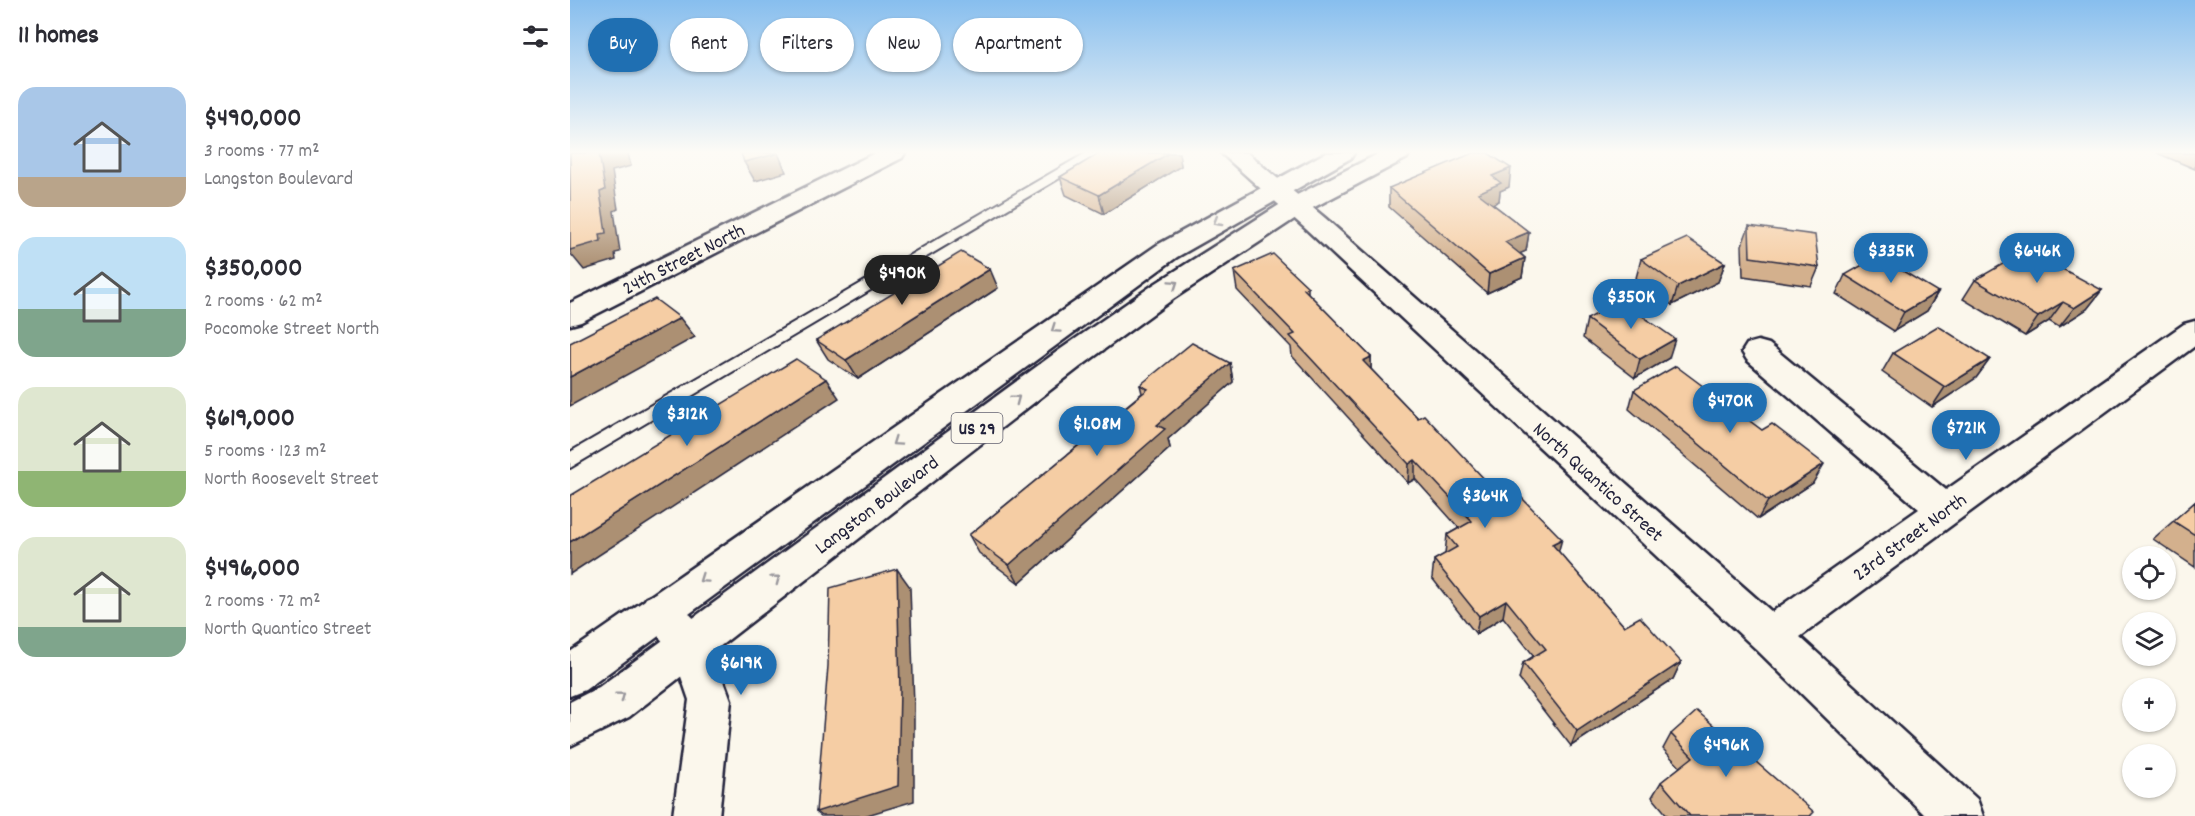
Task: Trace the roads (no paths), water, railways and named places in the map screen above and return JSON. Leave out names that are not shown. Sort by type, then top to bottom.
[{"type":"street","name":"24th Street North","points":[[570,315],[810,191]]},
{"type":"street","name":"North Quantico Street","points":[[1279,191],[1770,636],[1960,816]]},
{"type":"street","name":"Langston Boulevard","points":[[570,725],[614,702],[1078,352],[1163,292],[1294,191]]},
{"type":"street","name":"Langston Boulevard","points":[[570,676],[1167,251],[1301,191]]},
{"type":"street","name":"23rd Street North","points":[[1770,636],[2195,331]]},
{"type":"street","points":[[1758,352],[1945,510]]},
{"type":"street","points":[[660,610],[690,643],[710,700],[696,816]]},
{"type":"lane","points":[[570,461],[1030,191]]}]
